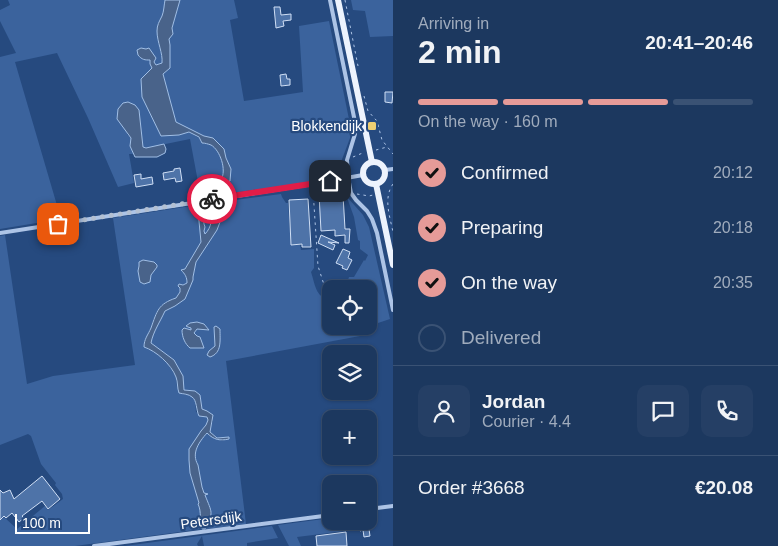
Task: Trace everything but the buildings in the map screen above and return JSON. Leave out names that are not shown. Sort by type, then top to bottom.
[{"type":"main road","points":[[338,0],[372,162]]},
{"type":"main road","points":[[372,162],[379,162],[385,170],[384,178],[376,184],[367,182],[363,175],[364,167],[372,162]]},
{"type":"main road","points":[[376,184],[393,265]]},
{"type":"street","points":[[330,0],[355,122],[355,134],[347,160],[351,193],[367,211],[378,233],[393,310]]},
{"type":"street","points":[[385,170],[393,169]]},
{"type":"street","points":[[0,233],[363,175]]},
{"type":"street","points":[[377,508],[393,506]]},
{"type":"street","name":"Petersdijk","points":[[94,546],[322,515]]},
{"type":"path","points":[[345,0],[360,73]]},
{"type":"path","points":[[364,92],[368,111],[377,121],[382,140],[393,154]]},
{"type":"path","points":[[312,184],[318,266],[322,280]]},
{"type":"path","points":[[393,184],[388,192],[393,232]]},
{"type":"path","points":[[351,193],[369,196],[378,194]]},
{"type":"shaded area","points":[[8,0],[165,0],[163,14],[157,29],[162,63],[156,65],[150,59],[179,135],[189,132],[199,138],[202,143],[211,145],[220,156],[223,176],[209,190],[214,191],[215,196],[201,198],[190,139],[143,147],[139,110],[127,134],[131,138],[130,146],[134,154],[129,154],[134,183],[118,187],[57,53],[15,62],[61,219],[0,229],[0,57],[16,53],[0,21],[0,10],[10,5]]},
{"type":"shaded area","points":[[165,0],[180,0],[172,28],[173,34],[169,39],[170,68],[163,74],[176,122],[204,136],[213,138],[224,149],[231,169],[230,181],[218,187],[223,214],[217,230],[196,262],[193,280],[185,299],[165,311],[151,343],[174,360],[183,376],[184,390],[195,391],[200,395],[202,409],[213,415],[210,432],[217,438],[229,437],[229,439],[223,440],[217,439],[207,433],[196,452],[195,456],[202,487],[204,493],[208,494],[205,495],[211,512],[205,529],[202,529],[201,526],[199,503],[190,473],[189,449],[206,425],[207,417],[199,416],[195,400],[192,397],[179,393],[174,372],[167,363],[144,347],[145,339],[159,309],[165,303],[176,298],[180,292],[179,284],[187,283],[186,276],[181,270],[185,269],[201,242],[198,211],[203,211],[205,234],[210,226],[217,202],[212,190],[208,190],[217,181],[221,180],[223,176],[222,161],[217,151],[211,145],[202,143],[199,137],[189,132],[179,135],[161,136],[142,97],[141,79],[152,68],[150,60],[141,58],[137,50],[149,48],[156,58],[154,62],[156,65],[162,63],[157,29],[163,14]]},
{"type":"shaded area","points":[[180,0],[234,0],[238,18],[230,20],[244,101],[303,92],[299,26],[329,21],[351,129],[350,138],[341,162],[342,174],[308,182],[219,195],[218,187],[224,185],[231,169],[224,149],[213,138],[204,136],[176,123],[163,74],[170,68],[169,38],[173,34],[172,28]]},
{"type":"shaded area","points":[[351,0],[393,0],[393,36],[370,37],[365,11],[353,10]]},
{"type":"shaded area","points":[[128,102],[135,105],[139,110],[143,147],[164,144],[165,153],[157,157],[135,157],[130,146],[131,138],[117,119],[118,109],[123,103]]},
{"type":"shaded area","points":[[344,183],[348,198],[363,215],[369,227],[390,319],[377,323],[377,280],[348,280],[349,277],[354,277],[368,255],[360,249],[354,217],[345,192],[342,189],[329,190],[327,188],[318,190],[318,188]]},
{"type":"shaded area","points":[[281,194],[286,203],[288,203],[291,245],[300,245],[301,250],[314,249],[314,268],[311,272],[315,286],[322,296],[322,335],[360,336],[226,361],[246,524],[206,529],[211,512],[205,495],[207,494],[204,493],[202,487],[195,456],[196,448],[207,433],[222,441],[229,438],[217,438],[210,432],[213,421],[201,409],[195,391],[184,390],[174,360],[151,343],[165,311],[175,306],[193,277],[196,262],[217,230],[223,214],[220,202]],"holes":[[[184,328],[191,330],[191,328],[208,329],[197,329],[194,333],[204,348],[187,345],[182,334]]]},
{"type":"shaded area","points":[[217,202],[211,224],[205,235],[203,211],[201,242],[185,269],[187,283],[178,286],[180,292],[176,298],[161,306],[154,317],[145,339],[144,347],[152,350],[166,361],[176,377],[177,387],[184,395],[191,395],[195,400],[196,412],[207,417],[208,420],[197,439],[190,473],[199,503],[202,529],[75,546],[0,546],[0,520],[4,517],[17,529],[45,506],[48,510],[63,499],[62,494],[55,485],[56,483],[41,464],[31,436],[28,434],[0,445],[0,236],[5,235],[27,384],[53,376],[135,365],[113,218]],"holes":[[[143,260],[154,262],[157,267],[151,275],[140,282],[138,271]]]},
{"type":"shaded area","points":[[143,260],[154,262],[157,265],[151,275],[150,282],[144,284],[140,282],[138,271],[139,262]]},
{"type":"shaded area","points":[[197,322],[204,324],[209,330],[197,329],[194,333],[200,337],[204,348],[190,348],[184,340],[182,330],[184,328],[191,330],[191,328],[186,326]]},
{"type":"shaded area","points":[[216,326],[220,329],[220,346],[217,353],[210,357],[207,355],[215,346],[214,327]]},
{"type":"shaded area","points":[[322,519],[322,530],[345,531],[297,537],[301,546],[289,546],[278,525]]},
{"type":"shaded area","points":[[272,526],[278,538],[247,543],[247,546],[204,546],[202,536],[197,544],[198,546],[125,546]]},
{"type":"way so far","points":[[58,224],[212,199]]},
{"type":"place","name":"Blokkendijk","points":[[372,126]]},
{"type":"route","points":[[212,199],[330,181]]}]
